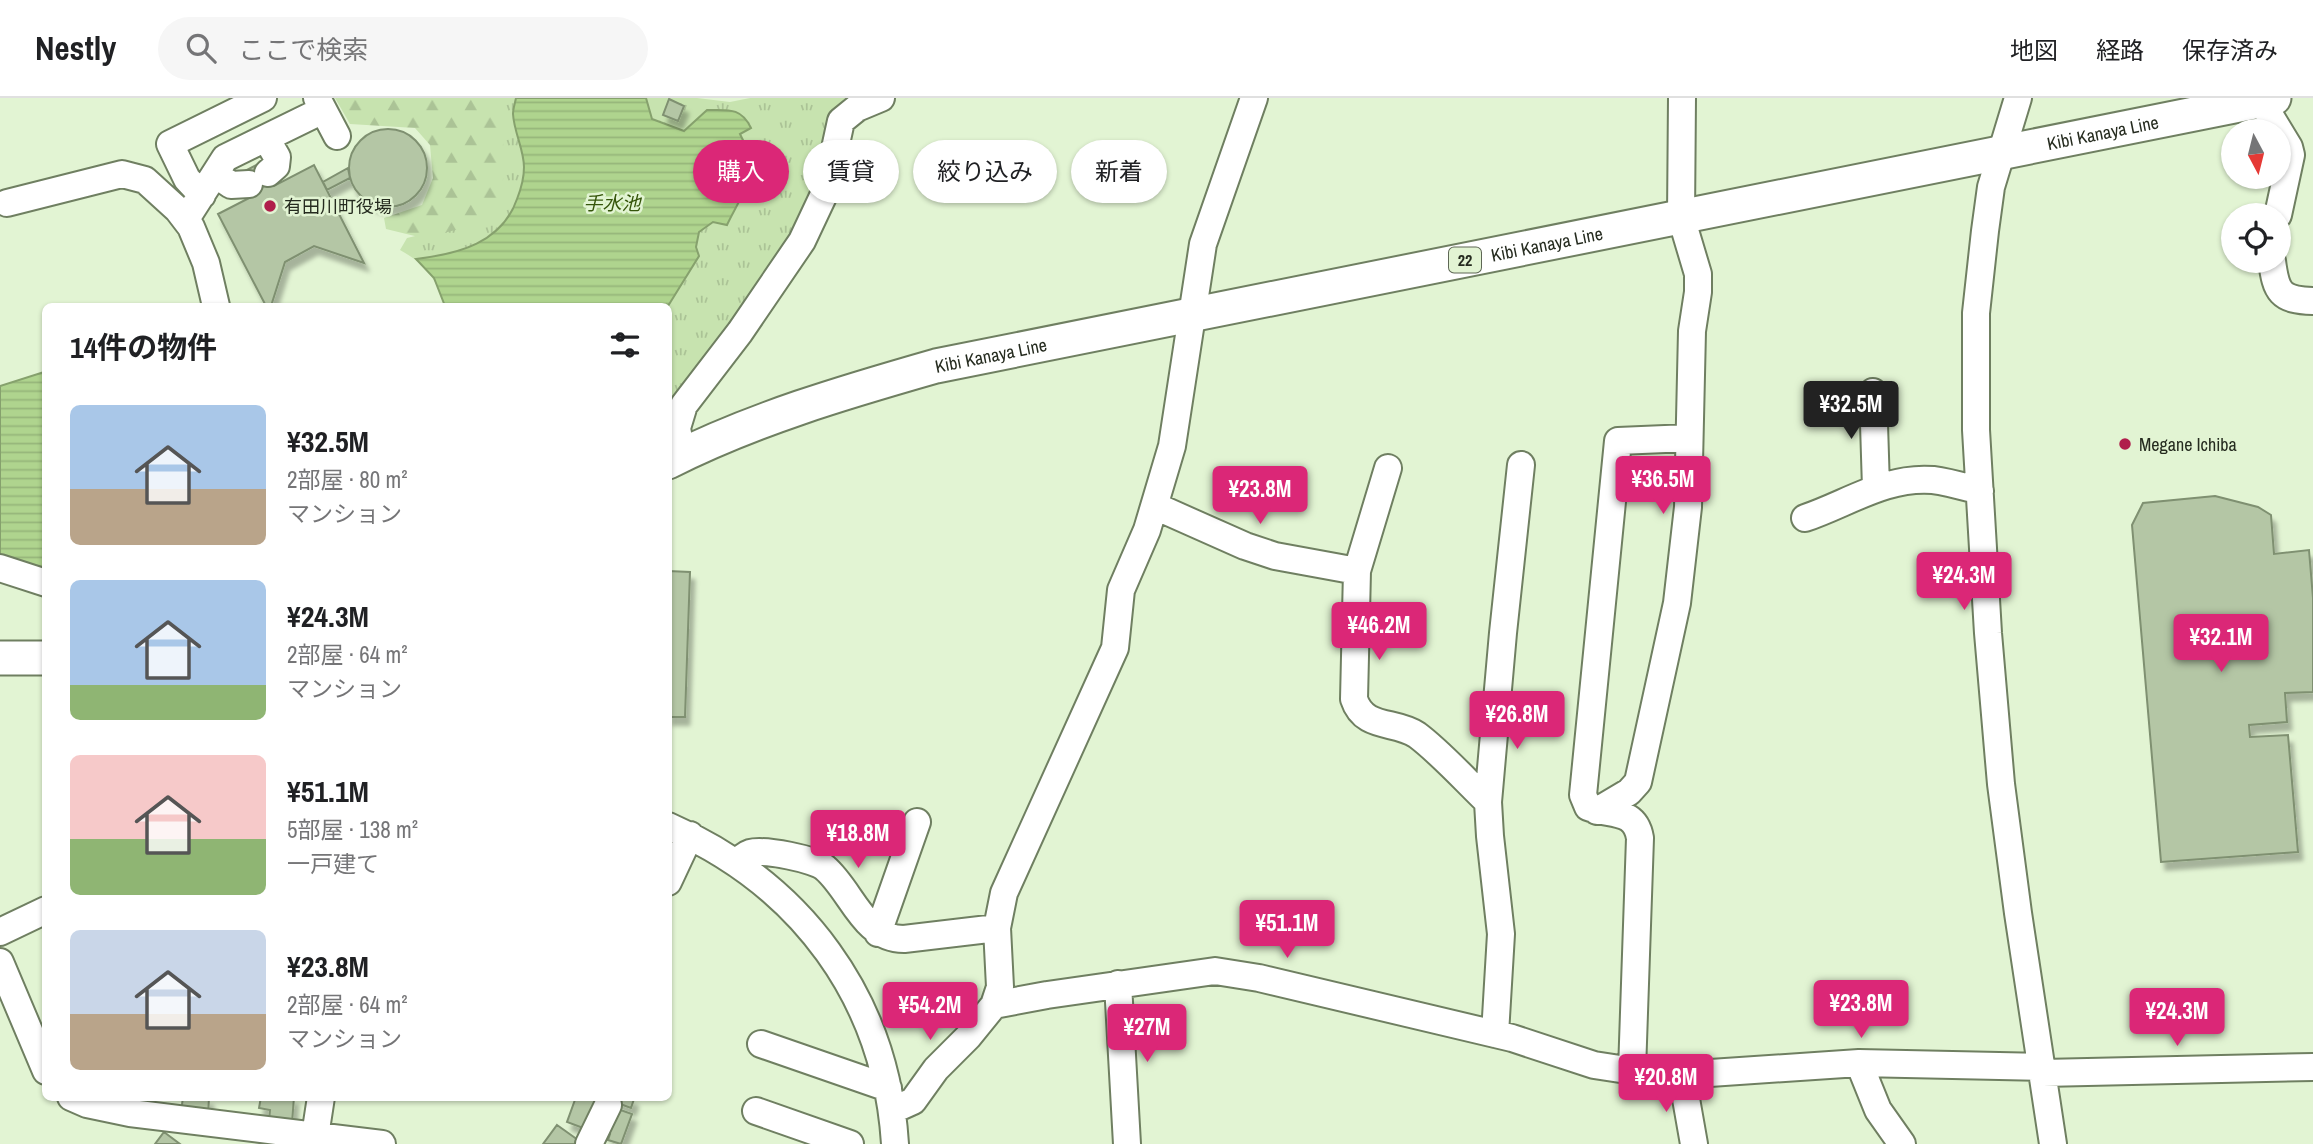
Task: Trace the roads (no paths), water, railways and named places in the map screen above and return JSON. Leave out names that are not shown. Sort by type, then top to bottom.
[{"type":"main road","name":"Kibi Kanaya Line","points":[[675,459],[817,401],[936,366],[2001,152],[2227,103],[2267,99]]},
{"type":"main road","points":[[0,658],[42,658]]},
{"type":"street","points":[[262,98],[170,145],[187,179],[208,184],[231,185],[259,178],[276,166],[276,157],[266,138]]},
{"type":"street","points":[[675,459],[677,428],[684,405],[740,332],[802,241],[826,190],[841,121],[857,108],[881,98]]},
{"type":"street","points":[[761,1044],[890,1099],[913,1101],[936,1069],[994,1006],[1000,987],[997,928],[1003,893],[1115,648],[1121,590],[1147,530],[1174,436],[1203,244],[1254,98]]},
{"type":"street","points":[[1597,811],[1629,792],[1639,782],[1677,603],[1688,507],[1692,331],[1698,292],[1698,274],[1681,217],[1682,98]]},
{"type":"street","points":[[2018,98],[1990,187],[1976,313],[1976,417],[2001,784],[2053,1144]]},
{"type":"street","points":[[2267,99],[2291,155],[2281,203]]},
{"type":"street","points":[[186,219],[225,158],[266,138],[320,104],[337,136]]},
{"type":"street","points":[[8,203],[122,174],[145,180],[186,219],[196,236],[206,262],[215,303]]},
{"type":"street","points":[[2274,273],[2280,293],[2294,300],[2313,301]]},
{"type":"street","points":[[1873,392],[1876,488]]},
{"type":"street","points":[[1632,1071],[1640,838],[1638,827],[1633,820],[1588,807],[1583,795],[1618,441],[1689,438]]},
{"type":"street","points":[[1495,1034],[1501,934],[1489,802],[1521,465]]},
{"type":"street","points":[[1388,468],[1357,571],[1354,699],[1358,710],[1365,717],[1415,734],[1489,802]]},
{"type":"street","points":[[1805,518],[1876,488],[1922,480],[1980,491]]},
{"type":"street","points":[[1155,506],[1245,546],[1275,556],[1357,571]]},
{"type":"street","points":[[0,569],[42,582]]},
{"type":"street","points":[[878,933],[917,822]]},
{"type":"street","points":[[672,863],[679,830],[738,863],[769,887],[816,937],[844,978],[874,1041],[890,1099],[895,1144]]},
{"type":"street","points":[[738,863],[744,856],[763,852],[821,865],[878,933],[889,938],[904,939],[997,928]]},
{"type":"street","points":[[0,932],[42,912]]},
{"type":"street","points":[[0,962],[42,1062]]},
{"type":"street","points":[[994,1006],[1118,984],[1215,971],[1259,978],[1495,1034],[1594,1065],[1682,1076],[1859,1063],[2042,1070],[2313,1067]]},
{"type":"street","points":[[1118,984],[1128,1144]]},
{"type":"street","points":[[1859,1063],[1878,1110],[1902,1144]]},
{"type":"street","points":[[1682,1076],[1694,1144]]},
{"type":"street","points":[[80,1101],[130,1113],[382,1144]]},
{"type":"street","points":[[315,1136],[320,1101]]},
{"type":"street","points":[[589,1144],[608,1105]]},
{"type":"street","points":[[756,1111],[850,1144]]},
{"type":"water","name":"手水池","points":[[516,98],[646,98],[652,119],[684,131],[707,110],[738,113],[751,128],[740,134],[743,140],[693,140],[693,203],[738,203],[727,225],[713,222],[699,232],[696,247],[699,256],[670,303],[444,303],[434,278],[416,259],[447,254],[477,244],[501,226],[510,214],[520,191],[524,171],[513,114]]},
{"type":"water","points":[[42,373],[42,570],[0,559],[0,386]]},
{"type":"place","name":"有田川町役場","points":[[270,206]]},
{"type":"place","name":"Megane Ichiba","points":[[2125,444]]}]
